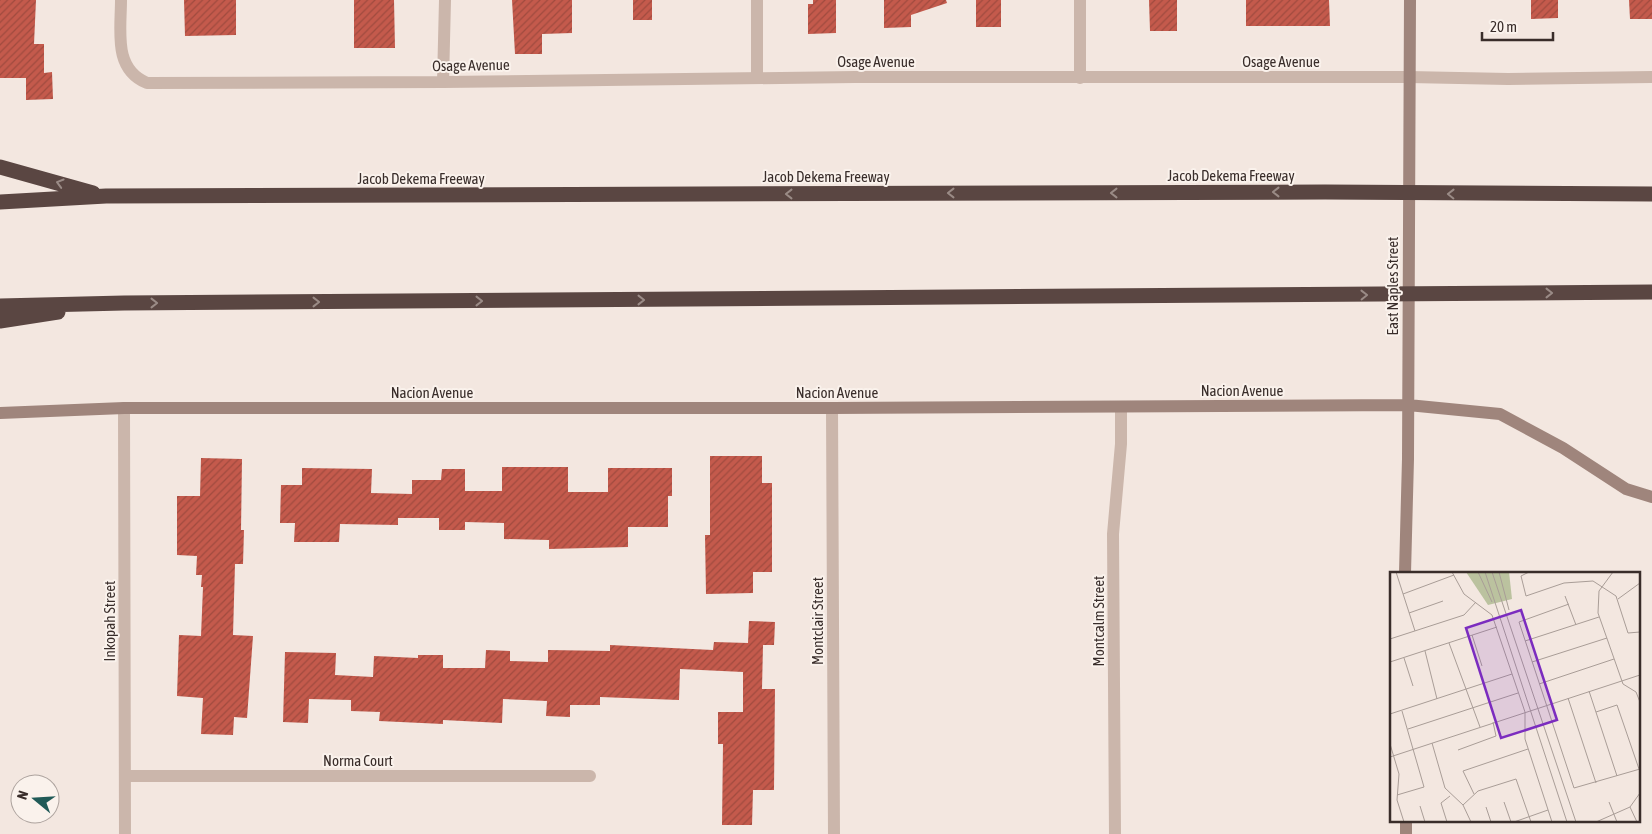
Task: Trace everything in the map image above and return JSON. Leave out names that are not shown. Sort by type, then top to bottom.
[{"type":"highway","points":[[0,166],[106,196]]},
{"type":"highway","name":"Jacob Dekema Freeway","points":[[0,202],[106,196],[1325,192],[1652,195]]},
{"type":"highway","points":[[0,306],[124,303],[1652,292]]},
{"type":"highway","points":[[0,321],[124,303]]},
{"type":"street","name":"Osage Avenue","points":[[121,0],[122,57],[132,74],[148,83],[757,78],[1409,77],[1508,79],[1652,77]]},
{"type":"street","points":[[443,82],[445,0]]},
{"type":"street","points":[[757,0],[757,78]]},
{"type":"street","points":[[1080,0],[1080,78]]},
{"type":"street","name":"East Naples Street","points":[[1405,572],[1408,405],[1410,0]]},
{"type":"street","name":"Nacion Avenue","points":[[0,413],[124,408],[832,408],[1408,405],[1500,414],[1563,448],[1626,489],[1652,497]]},
{"type":"street","name":"Montcalm Street","points":[[1115,834],[1114,534],[1121,444],[1121,407]]},
{"type":"street","name":"Inkopah Street","points":[[124,408],[126,834]]},
{"type":"street","name":"Montclair Street","points":[[832,408],[834,834]]},
{"type":"street","name":"Norma Court","points":[[126,776],[590,776]]},
{"type":"building","points":[[0,0],[36,0],[34,44],[44,44],[44,73],[52,72],[53,99],[26,100],[26,78],[0,78]]},
{"type":"building","points":[[184,0],[236,0],[236,35],[185,36]]},
{"type":"building","points":[[354,0],[394,0],[395,48],[354,48]]},
{"type":"building","points":[[512,0],[572,0],[572,33],[542,34],[542,54],[515,54]]},
{"type":"building","points":[[633,0],[652,0],[652,20],[633,20]]},
{"type":"building","points":[[813,0],[836,0],[836,33],[808,34],[808,4],[813,4]]},
{"type":"building","points":[[884,0],[946,0],[947,3],[911,15],[911,27],[884,28]]},
{"type":"building","points":[[976,0],[1001,0],[1001,27],[976,27]]},
{"type":"building","points":[[1149,0],[1177,0],[1177,31],[1150,31]]},
{"type":"building","points":[[1246,0],[1329,0],[1330,26],[1246,26]]},
{"type":"building","points":[[1531,0],[1558,0],[1558,18],[1531,19]]},
{"type":"building","points":[[1629,0],[1652,0],[1652,19],[1630,19]]},
{"type":"building","points":[[710,456],[762,456],[762,483],[772,483],[772,572],[753,572],[753,593],[706,594],[705,535],[710,535]]},
{"type":"building","points":[[201,458],[242,459],[241,530],[244,530],[243,564],[235,564],[233,635],[253,636],[247,718],[234,717],[233,735],[201,734],[203,698],[177,696],[179,635],[201,636],[203,587],[201,587],[202,575],[196,575],[197,556],[177,555],[177,496],[200,496]]},
{"type":"building","points":[[502,467],[568,467],[568,492],[608,492],[608,468],[672,468],[672,496],[668,496],[668,527],[628,527],[628,547],[549,549],[549,540],[504,539],[504,523],[465,522],[465,530],[439,530],[439,518],[398,518],[398,525],[340,524],[339,542],[294,542],[295,523],[280,523],[281,485],[302,485],[302,468],[372,469],[371,493],[412,494],[412,480],[441,480],[442,469],[465,469],[465,491],[502,491]]},
{"type":"building","points":[[749,621],[775,622],[774,645],[763,645],[762,689],[775,689],[774,790],[753,790],[752,825],[722,825],[723,744],[718,744],[718,712],[743,712],[743,672],[680,669],[679,700],[600,697],[600,705],[570,705],[570,717],[546,716],[547,701],[503,699],[502,723],[443,720],[443,724],[379,721],[380,712],[351,711],[351,700],[309,699],[308,723],[283,722],[285,652],[336,653],[335,675],[373,677],[374,656],[418,658],[418,655],[443,655],[443,668],[485,668],[486,650],[510,651],[510,661],[548,662],[548,650],[610,651],[610,645],[713,650],[714,642],[748,643]]}]
